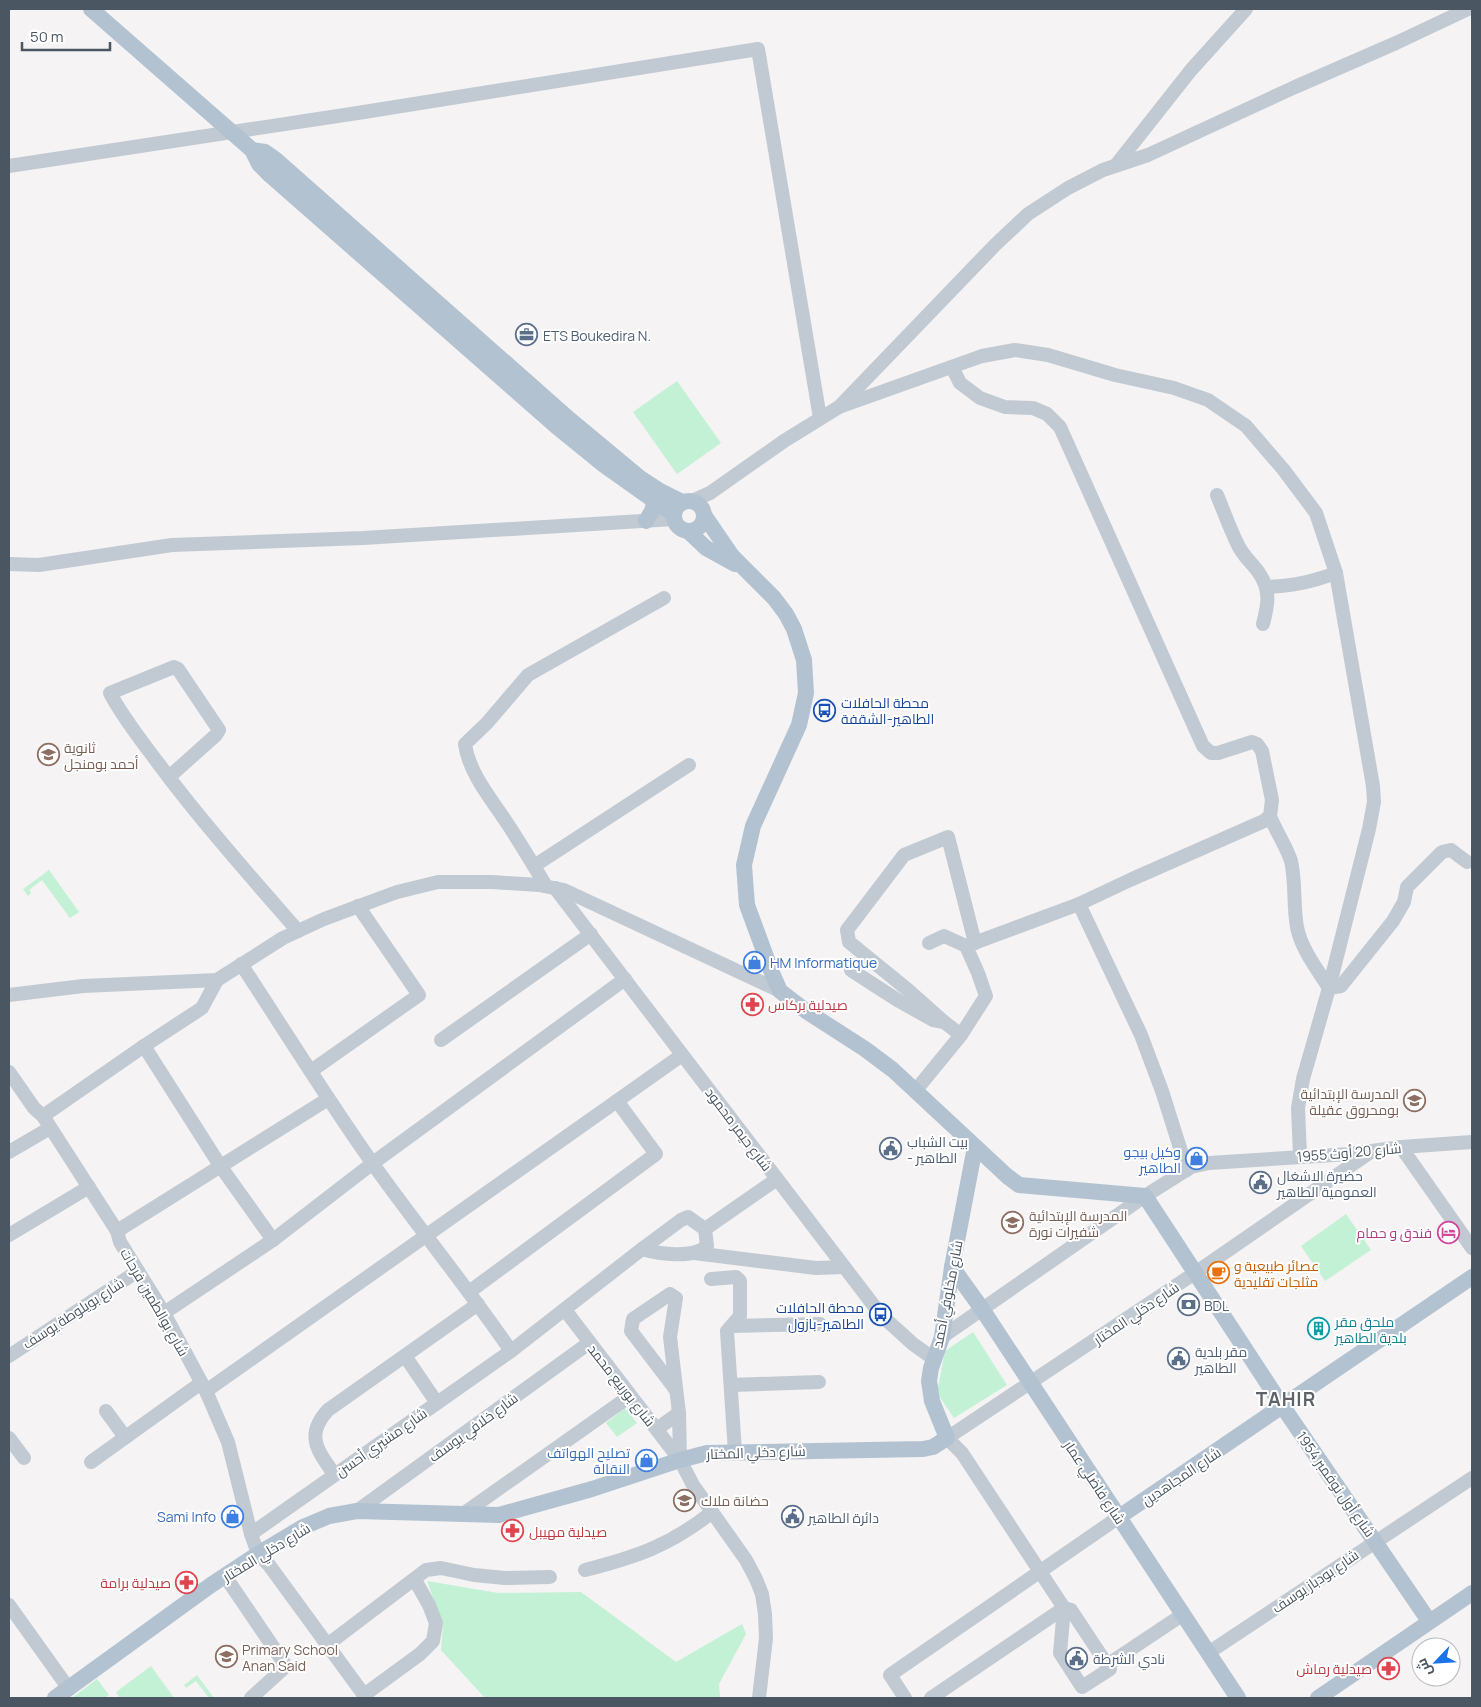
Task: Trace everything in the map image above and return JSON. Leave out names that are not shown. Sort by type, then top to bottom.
[{"type":"main road","points":[[91,9],[252,150],[259,164],[270,175],[556,426],[604,465],[655,501],[688,510],[701,525],[688,531]]},
{"type":"main road","points":[[252,150],[265,152],[275,159],[569,419],[640,478],[688,510],[717,536],[740,566],[774,598],[786,614],[800,644],[806,676],[805,701],[799,725],[753,826],[744,865],[747,905],[780,991],[806,1011],[865,1049],[916,1090],[975,1147],[1019,1185],[1145,1196]]},
{"type":"main road","points":[[646,521],[652,512],[655,501]]},
{"type":"main road","points":[[688,510],[679,528],[688,531],[706,548],[717,555],[740,566]]},
{"type":"main road","name":"شارع مخلوفي أحمد","points":[[947,1438],[932,1401],[929,1381],[942,1337],[952,1268],[975,1147]]},
{"type":"main road","name":"شارع أول نوفمبر 1954","points":[[1145,1196],[1283,1407],[1429,1621]]},
{"type":"main road","name":"شارع فاضلي عمار","points":[[952,1268],[982,1309],[1238,1698]]},
{"type":"main road","name":"شارع المجاهدين","points":[[1119,1517],[1472,1277]]},
{"type":"main road","name":"شارع دخلي المختار","points":[[55,1698],[258,1554],[302,1527],[329,1516],[357,1511],[499,1515],[592,1490],[680,1460],[707,1453],[923,1449],[933,1447],[947,1438]]},
{"type":"main road","points":[[1318,1698],[1472,1593]]},
{"type":"street","points":[[1115,166],[1191,70],[1246,9]]},
{"type":"street","points":[[839,408],[1028,214],[1068,188],[1103,170],[1148,155],[1468,9]]},
{"type":"street","points":[[9,166],[758,49],[820,418]]},
{"type":"street","points":[[9,564],[39,565],[172,545],[362,538],[646,521],[688,510],[784,441],[839,408],[982,356],[1015,350],[1048,355],[1115,375],[1174,388],[1208,400],[1246,426],[1283,469],[1316,513],[1336,573],[1373,786],[1374,802],[1368,829],[1329,988],[1303,1079],[1298,1108],[1300,1156]]},
{"type":"street","points":[[952,367],[960,383],[980,398],[1005,407],[1032,408],[1047,414],[1060,427],[1203,746],[1212,753],[1218,753],[1252,742],[1257,744],[1262,751],[1272,800],[1270,816],[1275,830],[1285,845],[1291,863],[1297,928],[1301,940],[1329,988]]},
{"type":"street","points":[[1217,495],[1238,546],[1245,558],[1259,573],[1266,587],[1269,599],[1263,624]]},
{"type":"street","points":[[1266,587],[1313,581],[1336,573]]},
{"type":"street","name":"شارع حيمر محمود","points":[[664,598],[528,675],[487,723],[465,744],[467,756],[479,780],[534,866],[591,934],[881,1315],[913,1344],[934,1359]]},
{"type":"street","points":[[169,777],[216,735],[219,730],[178,669],[174,667],[110,693],[120,711],[169,777],[212,833],[298,931]]},
{"type":"street","points":[[534,866],[689,765]]},
{"type":"street","points":[[929,943],[944,936],[970,944],[1079,904],[1264,821],[1270,816]]},
{"type":"street","points":[[916,1090],[960,1035],[986,996],[970,944],[948,837],[904,854],[847,930],[847,937],[849,942],[960,1035]]},
{"type":"street","points":[[1329,988],[1341,986],[1393,921],[1404,902],[1407,887],[1442,852],[1451,850],[1467,862]]},
{"type":"street","points":[[43,1116],[202,1008],[217,980],[283,938],[358,906],[397,892],[438,882],[492,882],[551,887],[564,890],[780,991]]},
{"type":"street","points":[[1079,904],[1141,1035],[1187,1170]]},
{"type":"street","points":[[311,1071],[419,996],[358,906]]},
{"type":"street","points":[[441,1040],[591,934]]},
{"type":"street","points":[[242,964],[328,1099],[426,1236],[511,1350]]},
{"type":"street","points":[[852,970],[899,1001],[933,1020],[944,1022]]},
{"type":"street","points":[[11,996],[83,986],[217,980]]},
{"type":"street","points":[[164,1313],[273,1240],[373,1163],[625,980]]},
{"type":"street","points":[[144,1046],[221,1167],[273,1240]]},
{"type":"street","points":[[91,1462],[125,1437],[203,1387],[426,1236],[682,1055]]},
{"type":"street","name":"شارع بوالطمين فرحات","points":[[9,1072],[34,1108],[43,1116],[117,1231],[120,1242],[164,1313],[203,1387],[228,1442],[251,1534],[258,1554]]},
{"type":"street","points":[[117,1231],[328,1099]]},
{"type":"street","points":[[469,1292],[656,1154],[617,1101]]},
{"type":"street","points":[[9,1152],[50,1128]]},
{"type":"street","name":"شارع 20 أوث 1955","points":[[1372,1151],[1472,1142]]},
{"type":"street","points":[[1401,1147],[1472,1248]]},
{"type":"street","name":"شارع دخلي المختار","points":[[947,1438],[1195,1273],[1351,1159],[1372,1151]]},
{"type":"street","name":"شارع 20 أوث 1955","points":[[942,1337],[1145,1196],[1187,1170],[1210,1163],[1300,1156],[1351,1159]]},
{"type":"street","points":[[693,1253],[702,1250],[706,1246],[705,1229],[777,1179]]},
{"type":"street","points":[[9,1235],[89,1187]]},
{"type":"street","name":"شارع مشيري أحسن","points":[[251,1534],[511,1350],[681,1220],[688,1218],[705,1229]]},
{"type":"street","points":[[642,1249],[655,1253],[693,1253],[816,1268],[844,1267]]},
{"type":"street","name":"شارع بويلوطة يوسف","points":[[9,1356],[138,1271]]},
{"type":"street","points":[[711,1279],[736,1278],[740,1281],[740,1316],[727,1331],[735,1452]]},
{"type":"street","points":[[676,1390],[631,1331],[633,1319],[670,1294],[676,1298],[670,1337],[679,1413],[680,1460],[692,1485],[746,1560],[762,1594],[766,1638],[759,1698]]},
{"type":"street","points":[[334,1474],[318,1451],[314,1438],[320,1418],[328,1410],[478,1304]]},
{"type":"street","name":"شارع بوربيع محمد","points":[[565,1310],[680,1460]]},
{"type":"street","points":[[732,1326],[820,1324]]},
{"type":"street","name":"شارع خلافي يوسف","points":[[357,1511],[589,1343]]},
{"type":"street","points":[[405,1356],[437,1403]]},
{"type":"street","points":[[731,1385],[819,1382]]},
{"type":"street","points":[[463,1514],[630,1396]]},
{"type":"street","points":[[106,1411],[125,1437]]},
{"type":"street","points":[[657,1429],[679,1413]]},
{"type":"street","points":[[9,1438],[24,1458]]},
{"type":"street","points":[[947,1438],[962,1453],[1064,1608],[1060,1653],[1082,1687],[1110,1669],[1071,1610],[1064,1608]]},
{"type":"street","name":"شارع بودباز يوسف","points":[[1208,1653],[1472,1478]]},
{"type":"street","points":[[585,1570],[655,1549],[689,1530],[711,1513]]},
{"type":"street","name":"شارع المجاهدين","points":[[905,1698],[890,1675],[1119,1517]]},
{"type":"street","points":[[258,1554],[269,1564],[364,1694],[420,1654],[433,1641],[436,1623],[429,1605],[415,1580]]},
{"type":"street","points":[[327,1645],[426,1570],[441,1568],[474,1575],[505,1578],[550,1577]]},
{"type":"street","points":[[225,1576],[285,1667],[251,1698]]},
{"type":"street","points":[[9,1605],[69,1689]]},
{"type":"street","points":[[931,1698],[1064,1608]]},
{"type":"street","points":[[1107,1664],[1182,1615]]},
{"type":"green space","points":[[677,381],[721,443],[677,474],[633,412]]},
{"type":"green space","points":[[49,870],[79,912],[70,918],[42,880],[29,890],[31,893],[28,896],[23,889]]},
{"type":"green space","points":[[1346,1214],[1371,1250],[1325,1281],[1301,1246]]},
{"type":"green space","points":[[973,1332],[1007,1385],[954,1418],[937,1393],[945,1351]]},
{"type":"green space","points":[[625,1408],[637,1423],[617,1437],[606,1423]]},
{"type":"green space","points":[[427,1581],[498,1593],[581,1592],[676,1662],[742,1624],[746,1634],[719,1684],[720,1698],[485,1698],[441,1650],[443,1625]]},
{"type":"green space","points":[[151,1666],[174,1698],[120,1698],[116,1692]]},
{"type":"green space","points":[[197,1675],[214,1698],[209,1698],[196,1681],[186,1688],[184,1685]]},
{"type":"green space","points":[[97,1679],[109,1695],[105,1698],[72,1698]]},
{"type":"place","name":"ETS Boukedira N.","points":[[527,335]]},
{"type":"place","name":"محطة الحافلات الطاهير-الشقفة","points":[[825,710]]},
{"type":"place","name":"ثانوية أحمد بومنجل","points":[[48,755]]},
{"type":"place","name":"HM Informatique","points":[[754,962]]},
{"type":"place","name":"صيدلية بركاس","points":[[752,1004]]},
{"type":"place","name":"المدرسة الإبتدائية بومحروق عقيلة","points":[[1415,1101]]},
{"type":"place","name":"بيت الشباب - الطاهير","points":[[891,1149]]},
{"type":"place","name":"وكيل بيجو الطاهير","points":[[1197,1159]]},
{"type":"place","name":"حضيرة الاشغال العمومية الطاهير","points":[[1261,1183]]},
{"type":"place","name":"المدرسة الإبتدائية شفيرات نورة","points":[[1013,1223]]},
{"type":"place","name":"فندق و حمام","points":[[1448,1232]]},
{"type":"place","name":"عصائر طبيعية و مثلجات تقليدية","points":[[1218,1273]]},
{"type":"place","name":"BDL","points":[[1188,1305]]},
{"type":"place","name":"محطة الحافلات الطاهير-بازول","points":[[880,1315]]},
{"type":"place","name":"ملحق مقر بلدية الطاهير","points":[[1319,1329]]},
{"type":"place","name":"مقر بلدية الطاهير","points":[[1179,1359]]},
{"type":"place","name":"تصليح الهواتف النقالة","points":[[646,1460]]},
{"type":"place","name":"حضانة ملاك","points":[[685,1500]]},
{"type":"place","name":"Sami Info","points":[[232,1516]]},
{"type":"place","name":"دائرة الطاهير","points":[[792,1517]]},
{"type":"place","name":"صيدلية مهيبل","points":[[513,1531]]},
{"type":"place","name":"صيدلية برامة","points":[[187,1582]]},
{"type":"place","name":"Primary School Anan Said","points":[[226,1657]]},
{"type":"place","name":"نادي الشرطة","points":[[1077,1658]]},
{"type":"place","name":"صيدلية رماش","points":[[1388,1668]]},
{"type":"district","name":"TAHIR","points":[[1286,1399]]}]
